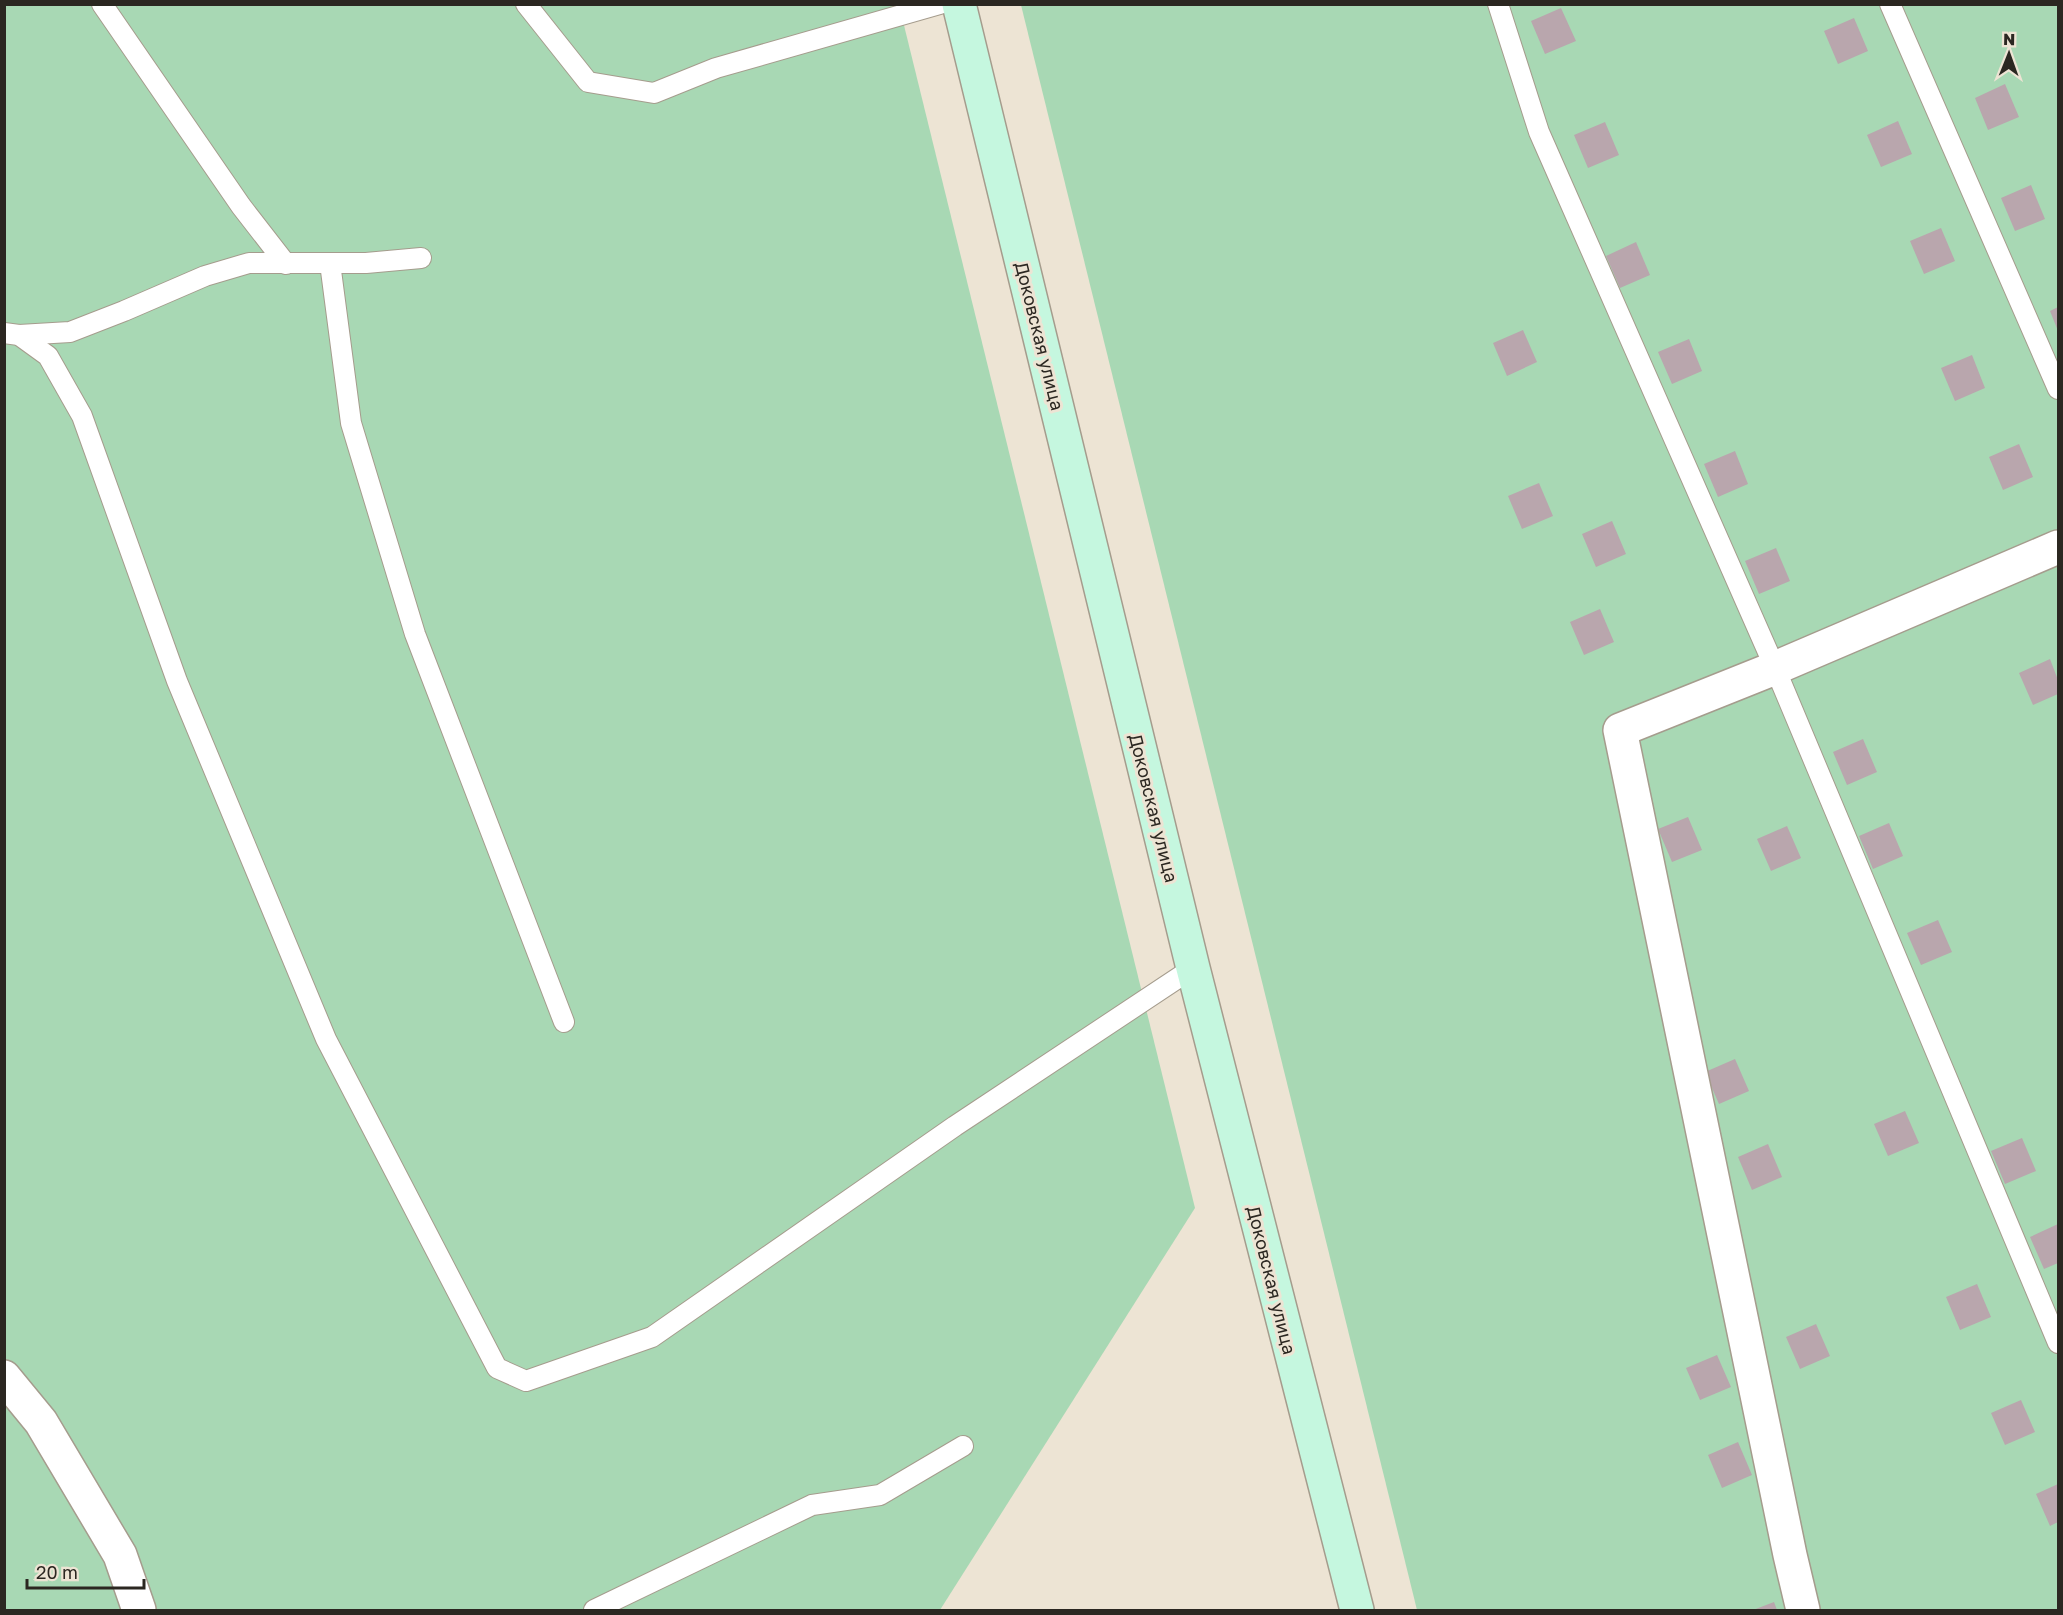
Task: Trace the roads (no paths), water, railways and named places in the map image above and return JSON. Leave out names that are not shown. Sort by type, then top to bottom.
[{"type":"street","name":"Доковская улица","points":[[959,4],[1193,968],[1357,1611]]},
{"type":"street","points":[[1803,1611],[1787,1543],[1620,730],[1775,668],[2058,548]]},
{"type":"street","points":[[4,1377],[41,1422],[120,1556],[140,1611]]},
{"type":"lane","points":[[102,4],[241,206],[286,264]]},
{"type":"lane","points":[[526,4],[588,82],[654,93],[716,69],[940,4]]},
{"type":"lane","points":[[1498,4],[1539,132],[1775,668],[2058,1342]]},
{"type":"lane","points":[[1890,4],[2058,389]]},
{"type":"lane","points":[[12,334],[70,332],[216,273],[249,263],[366,263],[421,258]]},
{"type":"lane","points":[[330,263],[351,423],[415,634],[564,1022]]},
{"type":"lane","points":[[12,334],[48,356],[82,416],[177,681],[327,1039],[497,1368],[526,1381],[652,1337],[956,1126],[1193,968]]},
{"type":"lane","points":[[594,1611],[812,1505],[880,1495],[963,1446]]}]
